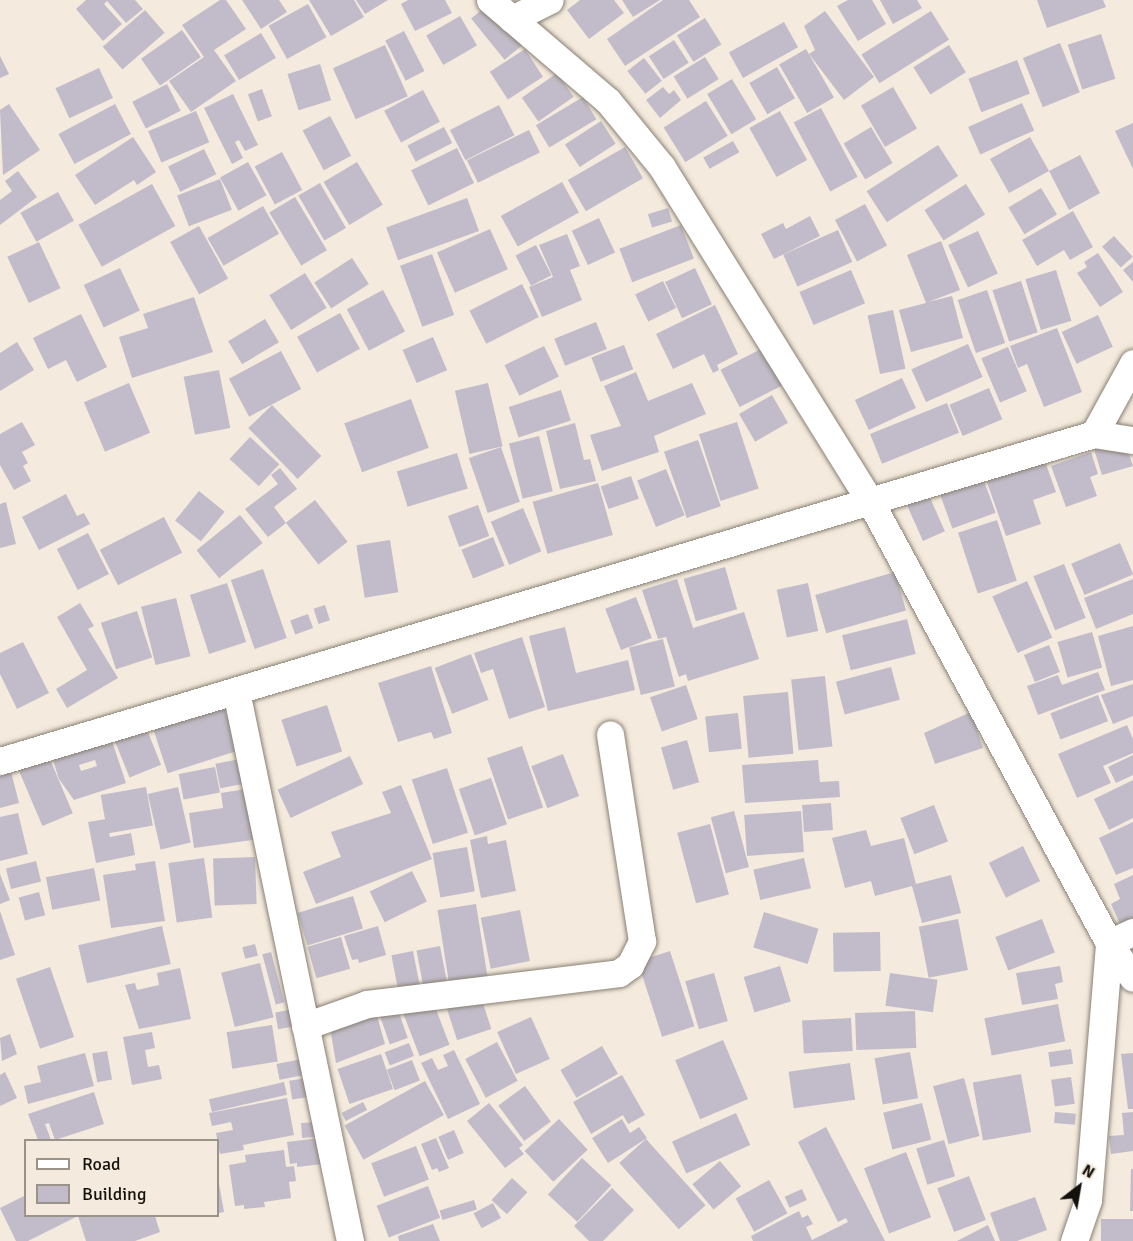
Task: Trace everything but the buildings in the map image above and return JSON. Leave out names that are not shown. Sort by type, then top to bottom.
[{"type":"street","points":[[490,0],[608,101],[662,167],[870,501],[1121,938],[1133,978]]},
{"type":"street","points":[[512,19],[550,0]]},
{"type":"street","points":[[1094,434],[1133,363]]},
{"type":"street","points":[[0,761],[1094,434],[1133,440]]},
{"type":"street","points":[[236,691],[350,1241]]},
{"type":"street","points":[[305,1026],[367,1004],[619,973],[630,964],[642,941],[610,734]]},
{"type":"street","points":[[1074,1241],[1088,1200],[1121,938]]}]
